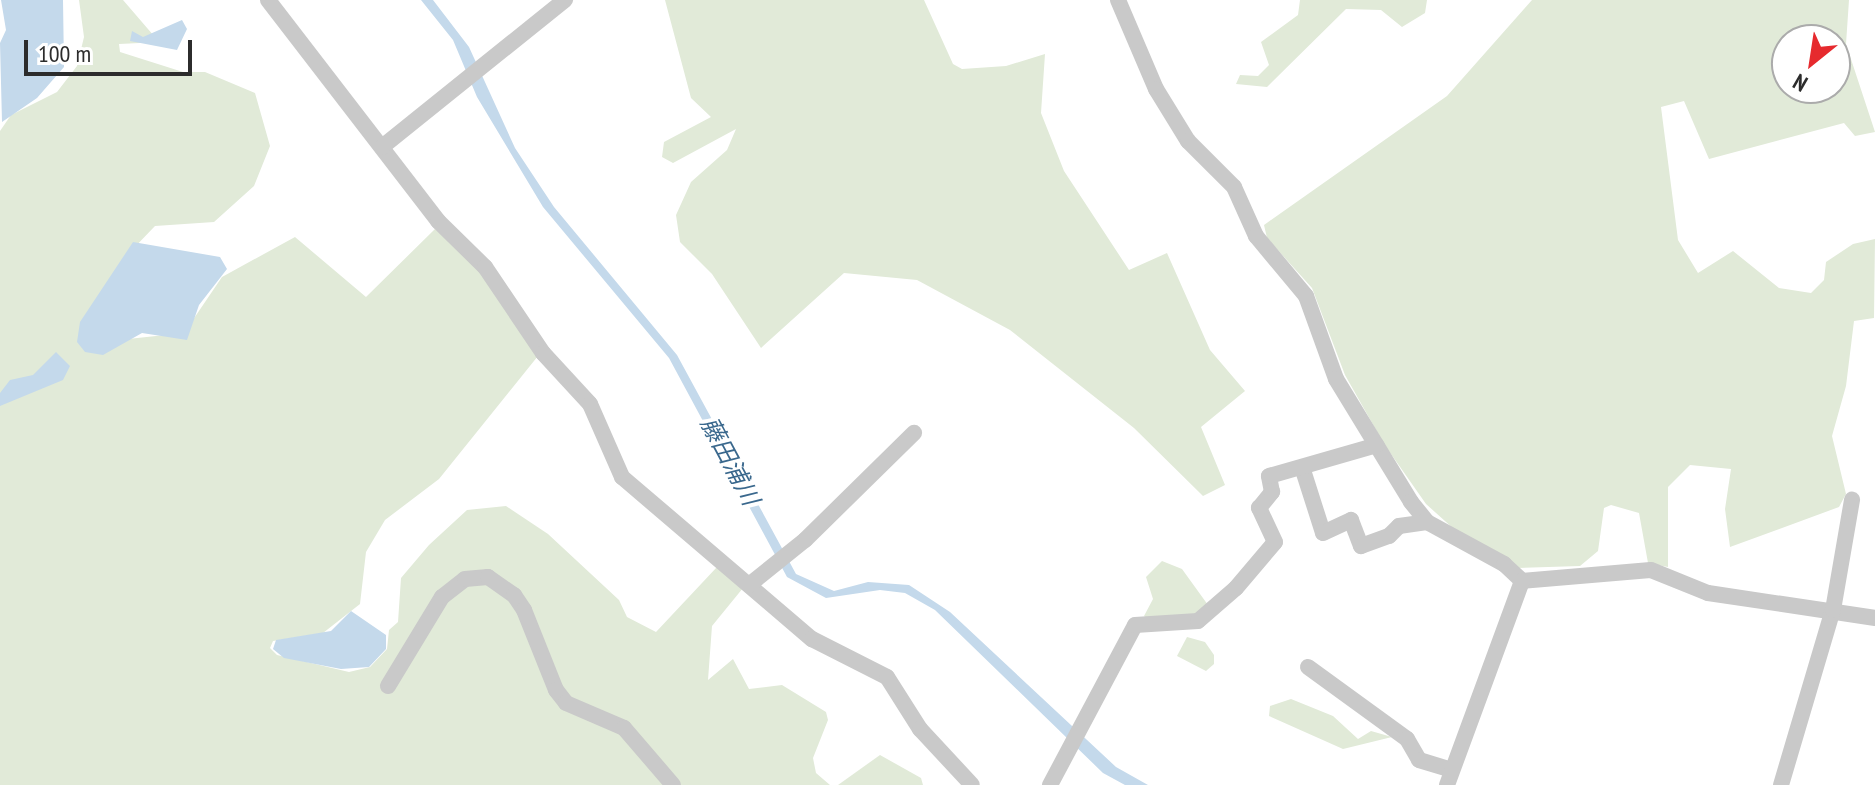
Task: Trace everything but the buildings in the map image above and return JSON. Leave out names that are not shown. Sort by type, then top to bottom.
[{"type":"street","points":[[382,147],[565,0]]},
{"type":"street","points":[[1118,0],[1156,89],[1188,141],[1234,187],[1256,236],[1306,296],[1336,379],[1427,522],[1504,564],[1522,581],[1651,570],[1708,593],[1875,618]]},
{"type":"street","points":[[277,3],[438,221],[485,267],[527,332],[590,404],[622,477],[812,639],[887,677],[920,729],[972,785]]},
{"type":"street","points":[[749,585],[805,540],[914,433]]},
{"type":"street","points":[[1050,785],[1135,625],[1198,621],[1236,588],[1275,542],[1259,508],[1272,492],[1269,476],[1377,445]]},
{"type":"street","points":[[1302,467],[1323,533],[1351,520],[1361,546],[1389,536],[1399,526],[1427,522]]},
{"type":"street","points":[[1781,785],[1833,610],[1852,500]]},
{"type":"street","points":[[388,686],[442,597],[465,579],[488,577],[514,595],[524,610],[556,690],[566,703],[624,728],[673,785]]},
{"type":"street","points":[[1308,667],[1407,739],[1419,760],[1450,778],[1522,581]]},
{"type":"green space","points":[[79,0],[123,0],[154,36],[140,43],[119,44],[120,52],[183,72],[205,72],[255,93],[270,146],[254,186],[214,222],[155,226],[131,251],[99,353],[128,339],[184,333],[222,277],[295,237],[366,297],[435,229],[478,266],[538,356],[439,479],[385,520],[366,552],[360,604],[323,633],[273,641],[270,648],[277,655],[349,672],[370,667],[387,649],[389,630],[398,622],[401,578],[429,545],[467,510],[506,506],[548,534],[619,600],[627,617],[656,632],[717,567],[743,588],[712,626],[708,680],[733,659],[749,689],[782,685],[826,712],[828,720],[813,758],[816,773],[830,785],[0,785],[0,131],[11,115],[57,92],[77,66],[84,37]]},
{"type":"green space","points":[[665,0],[924,0],[953,64],[962,69],[1006,66],[1045,54],[1041,113],[1064,171],[1129,270],[1167,253],[1210,350],[1245,391],[1201,427],[1225,485],[1203,496],[1134,428],[1010,330],[917,280],[844,273],[761,348],[712,274],[680,242],[676,215],[691,182],[727,150],[736,129],[673,163],[662,157],[664,142],[711,117],[691,98]]},
{"type":"green space","points":[[1300,0],[1427,0],[1425,13],[1402,27],[1381,10],[1346,9],[1267,87],[1236,84],[1240,75],[1258,76],[1269,65],[1261,42],[1298,15]]},
{"type":"green space","points":[[1532,0],[1849,0],[1847,24],[1771,24],[1771,104],[1851,104],[1851,59],[1875,132],[1855,136],[1844,123],[1709,159],[1684,101],[1661,107],[1678,240],[1698,273],[1733,251],[1779,288],[1811,293],[1824,280],[1826,262],[1853,244],[1875,239],[1874,318],[1854,321],[1846,386],[1832,436],[1846,494],[1839,507],[1730,547],[1725,509],[1731,469],[1690,465],[1668,487],[1668,567],[1648,563],[1639,513],[1611,505],[1604,508],[1598,551],[1580,566],[1517,568],[1455,530],[1426,504],[1384,444],[1345,375],[1312,288],[1267,238],[1264,225],[1447,96]]},
{"type":"green space","points":[[1162,561],[1182,569],[1208,605],[1199,614],[1150,622],[1144,616],[1153,599],[1146,577]]},
{"type":"green space","points":[[1187,637],[1205,642],[1214,655],[1214,664],[1206,671],[1177,656]]},
{"type":"green space","points":[[1291,699],[1333,716],[1358,739],[1371,731],[1392,737],[1343,749],[1269,716],[1270,706]]},
{"type":"green space","points":[[880,755],[921,778],[923,785],[838,785]]},
{"type":"water","points":[[1,0],[63,0],[64,67],[37,98],[2,122],[0,43],[6,30]]},
{"type":"water","name":"藤田浦川","points":[[421,0],[433,0],[469,47],[515,148],[554,207],[677,355],[796,574],[834,591],[868,582],[909,585],[950,612],[1116,767],[1148,785],[1125,785],[1103,773],[935,610],[905,593],[880,590],[826,598],[787,577],[669,358],[543,207],[477,97],[453,40]]},
{"type":"water","points":[[182,20],[187,29],[177,50],[130,41],[132,31],[143,37]]},
{"type":"water","points":[[133,242],[220,257],[227,269],[199,305],[187,340],[142,333],[103,355],[85,352],[77,342],[80,322]]},
{"type":"water","points":[[56,352],[70,366],[63,380],[0,406],[0,393],[10,380],[33,375]]},
{"type":"water","points":[[351,611],[386,635],[386,649],[369,667],[341,669],[284,658],[273,649],[276,640],[331,631]]}]
